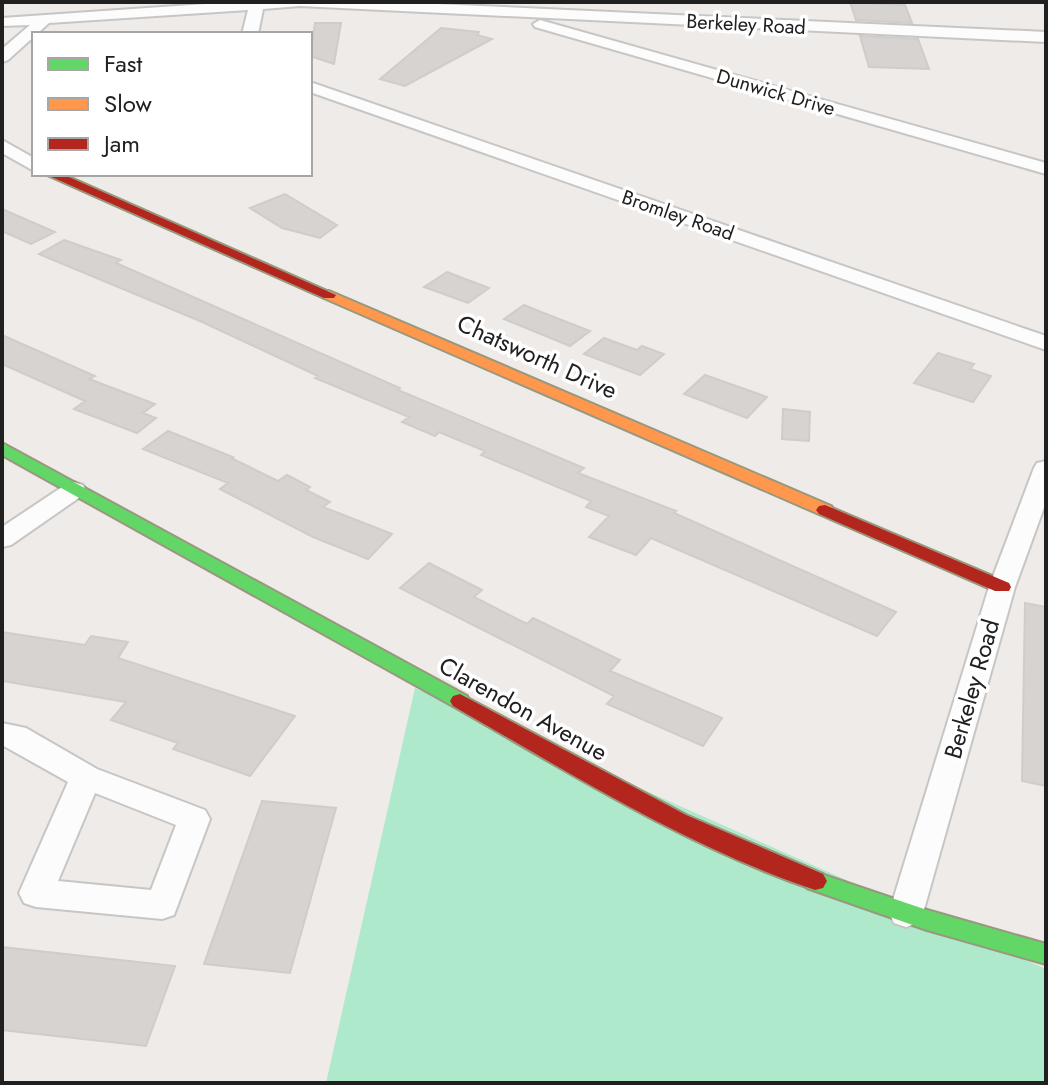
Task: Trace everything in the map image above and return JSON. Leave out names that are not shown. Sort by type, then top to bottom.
[{"type":"street","name":"Berkeley Road","points":[[2,22],[300,2],[1046,37]]},
{"type":"street","points":[[250,32],[257,3]]},
{"type":"street","name":"Dunwick Drive","points":[[506,13],[1046,169]]},
{"type":"street","points":[[2,57],[47,17]]},
{"type":"street","name":"Bromley Road","points":[[312,88],[1046,343]]},
{"type":"street","points":[[2,145],[32,165]]},
{"type":"street","name":"Chatsworth Drive","points":[[56,176],[1002,587]]},
{"type":"street","name":"Clarendon Avenue","points":[[2,448],[657,809],[761,862],[906,913],[1046,954]]},
{"type":"street","name":"Berkeley Road","points":[[906,913],[1002,587],[1046,468]]},
{"type":"street","points":[[2,539],[74,490]]},
{"type":"street","points":[[2,734],[15,736],[86,777],[194,819],[162,905],[36,893],[86,777]]},
{"type":"green space","points":[[415,688],[1046,969],[1046,1083],[326,1083]]},
{"type":"building","points":[[850,2],[905,5],[912,23],[856,20]]},
{"type":"building","points":[[315,23],[341,23],[334,64],[312,57]]},
{"type":"building","points":[[441,28],[479,32],[477,35],[492,39],[405,86],[380,79]]},
{"type":"building","points":[[860,36],[918,39],[929,69],[869,67]]},
{"type":"building","points":[[285,194],[337,225],[320,238],[282,228],[250,208]]},
{"type":"building","points":[[2,209],[55,232],[31,244],[2,231]]},
{"type":"building","points":[[64,240],[121,260],[116,263],[400,388],[398,390],[584,468],[578,473],[676,511],[674,513],[896,612],[877,636],[651,538],[636,555],[589,537],[609,516],[586,507],[591,501],[481,455],[485,451],[439,432],[435,436],[402,422],[409,417],[315,378],[318,376],[200,321],[39,254]]},
{"type":"building","points":[[447,272],[489,288],[468,303],[424,287]]},
{"type":"building","points":[[524,305],[590,331],[570,346],[504,319]]},
{"type":"building","points":[[2,335],[95,376],[89,379],[155,404],[143,413],[156,418],[137,433],[74,409],[85,401],[2,364]]},
{"type":"building","points":[[604,338],[637,350],[642,346],[664,354],[640,375],[584,354]]},
{"type":"building","points":[[938,353],[974,364],[970,369],[991,376],[973,402],[914,383]]},
{"type":"building","points":[[705,375],[767,397],[747,418],[684,394]]},
{"type":"building","points":[[783,409],[810,412],[809,441],[782,439]]},
{"type":"building","points":[[168,431],[233,457],[278,481],[287,475],[310,487],[306,490],[330,502],[323,507],[392,534],[368,559],[313,537],[220,489],[228,483],[143,449]]},
{"type":"building","points":[[429,563],[482,590],[474,597],[527,624],[533,618],[620,660],[610,671],[722,718],[703,746],[607,704],[614,696],[400,588]]},
{"type":"building","points":[[1025,603],[1046,607],[1046,786],[1022,781]]},
{"type":"building","points":[[2,632],[85,645],[91,636],[128,642],[118,658],[295,716],[250,776],[173,749],[178,743],[111,720],[126,702],[2,681]]},
{"type":"building","points":[[262,801],[336,808],[290,973],[204,964]]},
{"type":"building","points":[[2,947],[175,966],[146,1046],[2,1030]]},
{"type":"traffic: fast","points":[[2,448],[460,701]]},
{"type":"traffic: fast","points":[[815,881],[927,920],[1046,954]]},
{"type":"traffic: slow","points":[[329,295],[825,510]]},
{"type":"traffic: jam","points":[[56,176],[329,295]]},
{"type":"traffic: jam","points":[[825,510],[1002,587]]},
{"type":"traffic: jam","points":[[460,701],[678,822],[815,881]]}]
